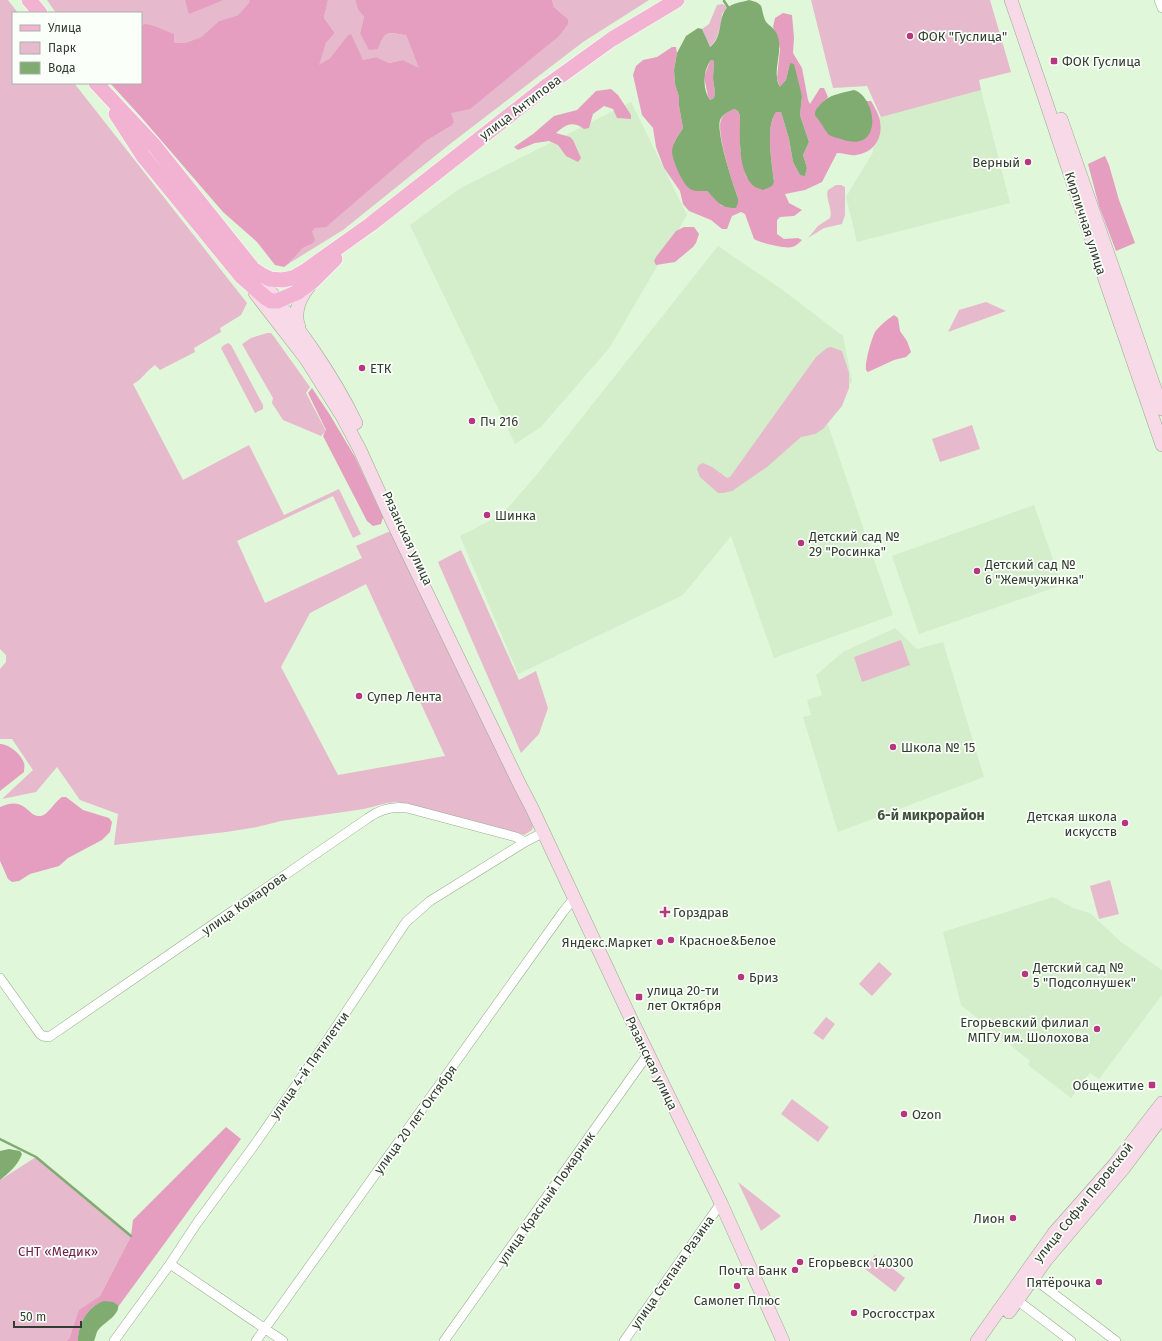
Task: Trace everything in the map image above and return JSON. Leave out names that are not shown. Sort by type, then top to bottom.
[{"type":"main road","points":[[29,0],[39,12]]},
{"type":"main road","name":"улица Антипова","points":[[277,301],[298,292],[309,276],[371,224],[548,85],[612,39],[676,0]]},
{"type":"main road","name":"Кирпичная улица","points":[[1011,0],[1162,445]]},
{"type":"main road","name":"Кирпичная улица","points":[[1020,0],[1162,409]]},
{"type":"main road","points":[[97,84],[143,156],[247,273],[266,298],[271,301],[277,301],[274,310],[278,321]]},
{"type":"main road","name":"улица Антипова","points":[[247,273],[262,275],[270,279],[282,280],[309,276]]},
{"type":"main road","name":"Рязанская улица","points":[[247,273],[278,321],[306,359],[342,416],[360,450],[394,525],[544,832],[648,1054],[721,1203],[783,1341]]},
{"type":"main road","points":[[302,333],[297,322],[298,304],[309,276]]},
{"type":"main road","name":"Рязанская улица","points":[[277,301],[302,333],[330,376],[353,417],[520,785]]},
{"type":"main road","name":"улица Софьи Перовской","points":[[988,1341],[1033,1278],[1054,1233],[1115,1164],[1162,1103]]},
{"type":"main road","name":"улица Софьи Перовской","points":[[977,1341],[1043,1257],[1123,1169],[1162,1117]]},
{"type":"street","points":[[1159,0],[1162,8]]},
{"type":"street","name":"улица Комарова","points":[[0,978],[40,1034],[49,1037],[361,822],[381,810],[397,807],[407,808],[516,837],[525,842]]},
{"type":"street","name":"улица 4-й Пятилетки","points":[[114,1341],[326,1042],[406,922],[430,901],[525,842],[544,832]]},
{"type":"street","name":"улица 20 лет Октября","points":[[256,1341],[554,924],[575,897]]},
{"type":"street","name":"улица Красный Пожарник","points":[[444,1341],[648,1054]]},
{"type":"street","name":"улица Степана Разина","points":[[624,1341],[721,1203]]},
{"type":"street","points":[[170,1264],[283,1341]]},
{"type":"street","points":[[1033,1278],[1116,1341]]},
{"type":"street","points":[[1017,1300],[1071,1341]]},
{"type":"shaded area","points":[[185,0],[224,0],[189,14]]},
{"type":"shaded area","points":[[249,0],[328,0],[324,18],[335,33],[326,43],[319,65],[330,58],[347,36],[351,34],[363,60],[376,57],[389,63],[403,60],[419,68],[406,35],[390,33],[385,35],[378,49],[369,50],[360,33],[364,17],[358,10],[355,0],[552,0],[554,7],[568,19],[568,24],[559,36],[470,109],[451,113],[454,122],[451,126],[426,141],[326,227],[315,228],[312,232],[315,240],[312,244],[303,248],[284,267],[275,265],[257,242],[223,212],[111,84],[142,84],[142,25],[149,24],[174,34],[174,43],[185,43],[201,37],[219,21],[238,15],[250,2]]},
{"type":"shaded area","points":[[783,13],[792,15],[794,38],[793,53],[802,68],[810,104],[820,88],[824,88],[828,97],[818,107],[869,106],[866,101],[871,101],[880,119],[881,126],[878,140],[870,150],[856,155],[837,153],[822,182],[805,190],[785,194],[789,203],[802,210],[794,216],[780,217],[777,220],[777,234],[784,239],[798,238],[802,240],[792,247],[773,245],[754,239],[745,214],[741,212],[732,216],[727,229],[722,229],[711,220],[689,211],[683,204],[680,191],[664,168],[656,147],[653,128],[642,115],[633,75],[636,66],[643,60],[657,57],[672,47],[676,47],[677,53],[674,70],[675,84],[679,97],[683,128],[674,143],[698,191],[707,191],[722,206],[738,198],[726,159],[720,127],[723,116],[734,109],[738,111],[740,116],[740,149],[746,176],[755,187],[774,182],[770,136],[773,118],[776,112],[781,112],[789,139],[793,162],[800,175],[805,175],[807,168],[803,155],[809,142],[800,115],[802,96],[790,63],[786,80],[780,88],[777,78],[780,49],[777,35],[773,27],[775,18]]},
{"type":"shaded area","points":[[711,60],[714,61],[713,78],[715,93],[714,98],[710,100],[704,77]]},
{"type":"shaded area","points":[[611,89],[618,95],[631,115],[631,119],[617,118],[613,109],[604,106],[593,114],[589,128],[584,129],[573,124],[563,127],[556,133],[570,137],[573,140],[581,158],[578,162],[566,156],[558,145],[549,141],[535,143],[518,150],[514,147],[533,134],[554,116],[577,110],[596,91]]},
{"type":"shaded area","points":[[981,90],[1010,203],[857,242],[846,197],[873,152],[875,118]]},
{"type":"shaded area","points":[[631,102],[687,215],[610,347],[541,427],[515,444],[410,225],[459,189]]},
{"type":"shaded area","points":[[1105,156],[1135,243],[1116,251],[1099,206],[1088,164]]},
{"type":"shaded area","points":[[684,227],[694,227],[699,234],[696,243],[675,262],[656,265],[654,261],[656,257],[676,231]]},
{"type":"shaded area","points":[[718,246],[780,288],[843,336],[852,381],[826,419],[893,615],[774,658],[731,536],[683,595],[518,674],[460,536],[499,516],[506,510],[538,473]]},
{"type":"shaded area","points":[[894,315],[898,318],[900,331],[907,341],[911,352],[906,357],[894,360],[868,372],[866,370],[866,362],[875,332],[881,325]]},
{"type":"shaded area","points":[[312,388],[355,457],[383,517],[381,524],[373,526],[367,521],[323,436],[326,430],[308,393]]},
{"type":"shaded area","name":"Детский сад № 6 \"Жемчужинка\"","points":[[1034,505],[1062,585],[919,634],[892,556]]},
{"type":"shaded area","name":"Школа № 15","points":[[895,628],[917,649],[943,642],[984,777],[838,832],[803,717],[811,715],[807,700],[822,695],[816,675],[843,652]]},
{"type":"shaded area","points":[[0,744],[11,748],[17,753],[24,763],[24,772],[0,791]]},
{"type":"shaded area","points":[[62,797],[66,797],[83,810],[109,818],[112,822],[110,832],[102,840],[68,858],[59,866],[30,874],[19,881],[12,882],[8,879],[0,861],[0,807],[9,804],[21,805],[32,814],[41,816],[44,815]]},
{"type":"shaded area","name":"Детский сад № 5 \"Подсолнушек\"","points":[[1053,897],[1073,908],[1090,913],[1121,942],[1162,970],[1162,995],[1099,1079],[1090,1073],[1071,1098],[1028,1065],[1030,1061],[961,1005],[943,932]]},
{"type":"shaded area","points":[[226,1127],[241,1139],[118,1307],[118,1305],[110,1302],[102,1302],[95,1305],[89,1311],[81,1325],[78,1341],[66,1341],[69,1339],[79,1310],[100,1296],[131,1236],[133,1220]]},
{"type":"green space","points":[[0,0],[8,0],[17,12],[12,12],[12,84],[75,84],[247,303],[241,315],[220,328],[221,332],[194,348],[195,352],[160,370],[155,365],[133,384],[183,480],[249,445],[284,515],[339,489],[361,534],[353,538],[333,496],[237,541],[265,603],[362,558],[356,546],[388,532],[397,534],[533,826],[532,830],[524,835],[398,802],[387,803],[364,809],[281,821],[226,832],[114,845],[118,814],[80,800],[57,767],[36,792],[2,799],[33,770],[12,739],[0,739],[0,669],[6,662],[6,655],[0,649]],"holes":[[[366,584],[445,756],[338,775],[281,667],[310,613]]]},
{"type":"green space","points":[[47,0],[185,0],[190,13],[224,0],[249,0],[251,2],[238,15],[219,21],[201,37],[185,43],[174,43],[173,34],[153,25],[142,25],[142,12],[55,12]]},
{"type":"green space","points":[[328,0],[355,0],[358,10],[364,17],[360,33],[378,49],[385,35],[390,33],[406,35],[420,69],[403,60],[389,63],[376,57],[363,60],[347,36],[330,58],[318,66],[326,43],[335,33],[324,18]]},
{"type":"green space","points":[[552,0],[649,0],[583,42],[450,144],[343,230],[288,264],[303,248],[312,244],[312,232],[315,228],[426,141],[451,126],[451,113],[568,19],[554,7]]},
{"type":"green space","name":"ФОК \"Гуслица\"","points":[[811,0],[990,0],[1011,72],[979,80],[981,90],[881,117],[867,86],[833,88]]},
{"type":"green space","points":[[722,4],[728,7],[722,14],[717,37],[713,44],[709,47],[702,29],[709,24],[717,5]]},
{"type":"green space","points":[[836,185],[845,187],[845,215],[842,224],[824,228],[808,238],[818,226],[830,218],[831,211],[827,193],[828,190]]},
{"type":"green space","points":[[986,302],[1006,311],[948,332],[959,310]]},
{"type":"green space","points":[[271,333],[275,338],[310,387],[306,393],[326,431],[321,436],[283,420],[272,403],[273,398],[242,344],[251,338]]},
{"type":"green space","points":[[228,343],[231,345],[263,405],[263,409],[255,413],[221,348]]},
{"type":"green space","points":[[831,347],[842,351],[849,373],[849,388],[842,406],[823,429],[815,434],[801,437],[767,467],[732,491],[718,493],[700,477],[697,469],[699,465],[703,463],[712,467],[727,478],[730,477],[816,357],[827,348]]},
{"type":"green space","points":[[972,425],[980,449],[940,462],[932,439]]},
{"type":"green space","points":[[461,550],[519,680],[536,671],[548,708],[539,734],[521,753],[438,562]]},
{"type":"green space","points":[[901,640],[910,665],[862,682],[854,657]]},
{"type":"green space","points":[[1110,880],[1119,914],[1099,919],[1090,886]]},
{"type":"green space","points":[[879,962],[892,974],[872,996],[859,984]]},
{"type":"green space","points":[[826,1017],[835,1024],[823,1040],[813,1033]]},
{"type":"green space","points":[[792,1099],[829,1127],[818,1142],[781,1114]]},
{"type":"green space","name":"СНТ «Медик»","points":[[36,1157],[131,1236],[100,1296],[79,1311],[69,1339],[66,1341],[0,1341],[0,1180]]},
{"type":"green space","points":[[738,1182],[781,1216],[761,1231]]},
{"type":"green space","points":[[875,1255],[905,1278],[895,1292],[864,1268]]},
{"type":"water","points":[[749,0],[758,3],[762,7],[766,22],[777,34],[779,40],[779,51],[777,80],[780,87],[786,80],[790,63],[794,64],[802,96],[800,115],[809,142],[803,155],[807,168],[805,176],[800,175],[793,162],[789,139],[781,112],[776,112],[771,126],[770,136],[774,182],[772,186],[763,190],[755,187],[749,181],[742,163],[740,116],[738,111],[734,109],[728,112],[721,118],[719,127],[726,159],[738,198],[736,208],[731,208],[720,204],[707,191],[697,191],[691,189],[683,181],[678,171],[672,151],[683,128],[674,70],[677,53],[686,36],[698,28],[702,29],[710,47],[717,38],[723,16],[728,7]],"holes":[[[711,60],[714,61],[713,78],[715,93],[714,98],[710,100],[707,96],[704,80],[708,64]]]},
{"type":"water","points":[[854,90],[862,95],[868,103],[872,123],[870,132],[864,139],[855,142],[829,135],[815,115],[817,108],[828,98]]},
{"type":"water","points":[[9,1149],[20,1151],[22,1154],[13,1168],[0,1180],[0,1151]]},
{"type":"water","points":[[104,1301],[113,1302],[118,1305],[117,1312],[98,1330],[94,1341],[78,1341],[78,1335],[85,1316],[98,1303]]},
{"type":"waterway","points":[[724,1],[728,7]]},
{"type":"waterway","points":[[0,1139],[36,1157],[131,1236]]},
{"type":"place","name":"ФОК \"Гуслица\"","points":[[910,36]]},
{"type":"place","name":"ФОК Гуслица","points":[[1054,61]]},
{"type":"place","name":"Верный","points":[[1028,162]]},
{"type":"place","name":"ЕТК","points":[[362,368]]},
{"type":"place","name":"Пч 216","points":[[472,421]]},
{"type":"place","name":"Шинка","points":[[487,515]]},
{"type":"place","name":"Детский сад № 29 \"Росинка\"","points":[[801,543]]},
{"type":"place","name":"Детский сад № 6 \"Жемчужинка\"","points":[[977,571]]},
{"type":"place","name":"Супер Лента","points":[[359,696]]},
{"type":"place","name":"Школа № 15","points":[[893,747]]},
{"type":"place","name":"Детская школа искусств","points":[[1125,823]]},
{"type":"place","name":"Горздрав","points":[[665,912]]},
{"type":"place","name":"Красное&Белое","points":[[671,940]]},
{"type":"place","name":"Яндекс.Маркет","points":[[660,942]]},
{"type":"place","name":"Детский сад № 5 \"Подсолнушек\"","points":[[1025,974]]},
{"type":"place","name":"Бриз","points":[[741,977]]},
{"type":"place","name":"улица 20-ти лет Октября","points":[[639,997]]},
{"type":"place","name":"Егорьевский филиал МПГУ им. Шолохова","points":[[1097,1029]]},
{"type":"place","name":"Общежитие","points":[[1152,1085]]},
{"type":"place","name":"Ozon","points":[[904,1114]]},
{"type":"place","name":"Лион","points":[[1013,1218]]},
{"type":"place","name":"Егорьевск 140300","points":[[800,1262]]},
{"type":"place","name":"Почта Банк","points":[[795,1270]]},
{"type":"place","name":"Пятёрочка","points":[[1099,1282]]},
{"type":"place","name":"Самолет Плюс","points":[[737,1286]]},
{"type":"place","name":"Росгосстрах","points":[[854,1313]]},
{"type":"district","name":"6-й микрорайон","points":[[931,815]]}]
